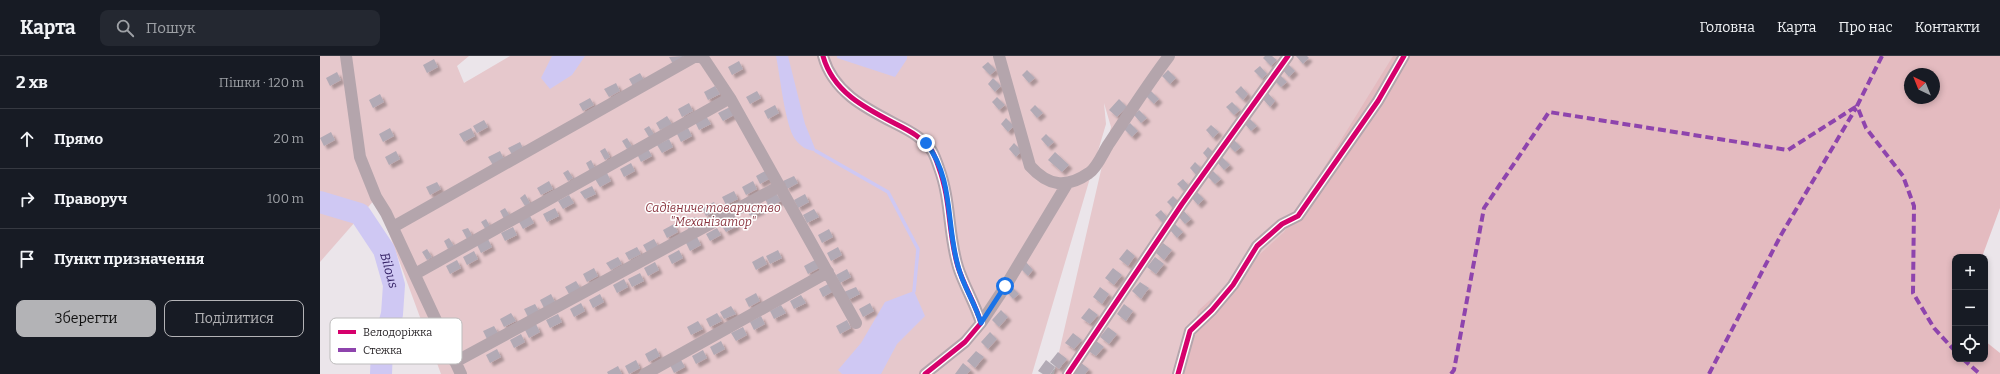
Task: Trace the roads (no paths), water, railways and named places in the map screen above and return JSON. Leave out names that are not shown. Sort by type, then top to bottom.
[{"type":"street","points":[[346,56],[360,157],[376,197],[393,227],[435,318]]},
{"type":"street","points":[[393,227],[687,61],[699,56],[704,59],[730,98],[856,323]]},
{"type":"street","points":[[823,56],[826,69],[839,88],[861,106],[914,133],[933,152],[946,184],[958,267],[977,310],[981,323]]},
{"type":"street","points":[[999,56],[1030,166],[1039,175],[1054,183],[1067,184]]},
{"type":"street","points":[[925,374],[965,342],[981,323],[1067,184],[1090,172],[1146,86],[1169,56]]},
{"type":"street","points":[[1068,374],[1182,204],[1288,56]]},
{"type":"street","points":[[1178,374],[1190,331],[1212,310],[1233,285],[1257,246],[1282,224],[1298,216],[1378,101],[1404,56]]},
{"type":"street","points":[[415,274],[730,98]]},
{"type":"street","points":[[462,358],[780,186]]},
{"type":"street","points":[[645,374],[828,272]]},
{"type":"street","points":[[456,364],[461,374]]},
{"type":"waterway","points":[[816,151],[888,192],[918,249],[914,291]]},
{"type":"waterway","name":"Bilous","points":[[320,202],[360,214],[384,250],[394,285],[391,318]]},
{"type":"waterway","name":"Bilous","points":[[381,364],[381,374]]},
{"type":"park label","name":"Садівниче товариство \"Механізатор\"","points":[[713,215]]}]
